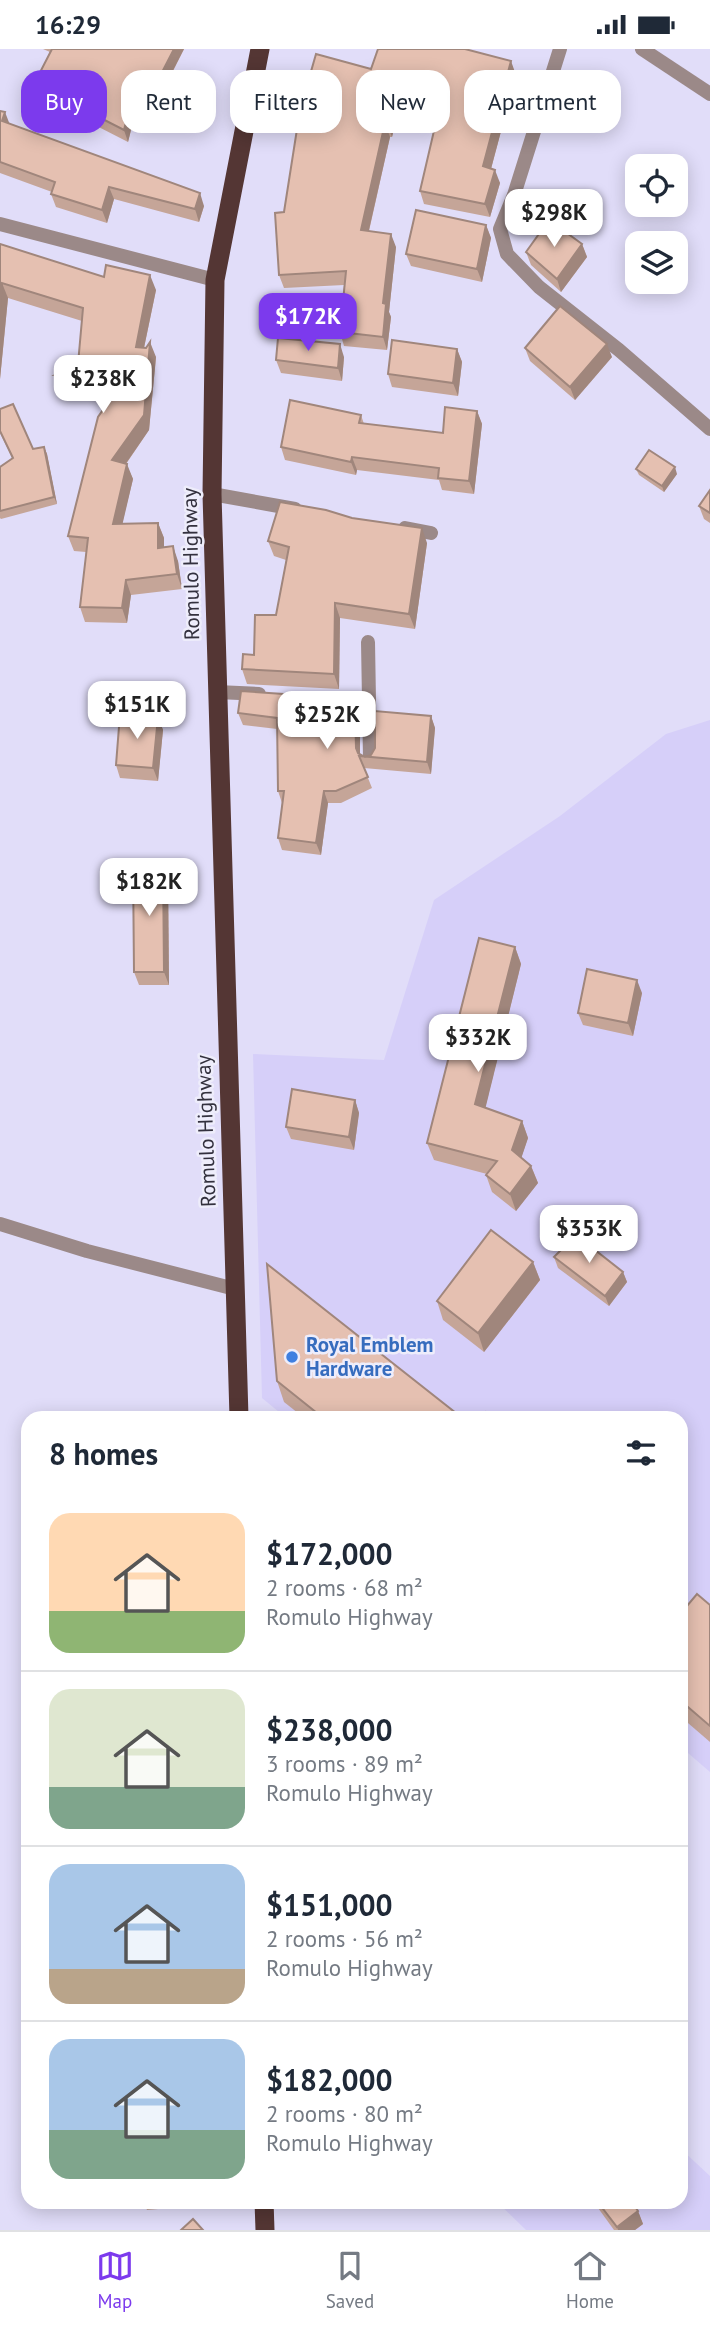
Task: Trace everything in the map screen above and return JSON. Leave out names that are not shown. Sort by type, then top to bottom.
[{"type":"highway","name":"Romulo Highway","points":[[239,1411],[212,494],[215,280],[260,49]]},
{"type":"highway","points":[[264,2209],[265,2230]]},
{"type":"street","points":[[560,49],[514,195],[495,228],[507,254],[539,287],[619,350],[710,429]]},
{"type":"street","points":[[642,49],[710,94]]},
{"type":"street","points":[[0,224],[215,280]]},
{"type":"street","points":[[212,494],[307,511]]},
{"type":"street","points":[[390,525],[431,533]]},
{"type":"street","points":[[368,642],[370,759]]},
{"type":"street","points":[[217,692],[272,695]]},
{"type":"street","points":[[314,697],[369,700]]},
{"type":"street","points":[[0,1224],[87,1251],[234,1289]]},
{"type":"shaded area","points":[[710,720],[710,1772],[688,1753],[688,1411],[278,1411],[262,1398],[253,1054],[384,1060],[434,900],[560,816],[666,734]]},
{"type":"shaded area","points":[[688,2156],[710,2176],[710,2230],[526,2230],[504,2209],[688,2209]]},
{"type":"building","points":[[52,49],[174,49],[163,70],[121,70],[121,128],[107,121],[107,70],[41,70]]},
{"type":"building","points":[[378,49],[465,49],[511,61],[509,70],[464,70],[464,133],[492,133],[483,166],[495,170],[485,204],[420,191],[433,133],[450,133],[450,70],[356,70],[356,133],[383,133],[361,230],[391,234],[383,303],[386,304],[383,337],[340,332],[346,271],[279,275],[275,213],[284,212],[296,133],[342,133],[342,70],[311,70],[316,54],[371,69]]},
{"type":"building","points":[[0,111],[5,112],[2,121],[21,128],[21,133],[35,133],[200,193],[195,209],[109,187],[102,210],[51,194],[55,182],[0,162]]},
{"type":"building","points":[[416,210],[486,225],[477,269],[406,254]]},
{"type":"building","points":[[549,220],[582,244],[557,279],[526,252]]},
{"type":"building","points":[[0,244],[104,277],[106,265],[150,275],[136,347],[146,348],[150,342],[144,415],[112,460],[127,464],[113,524],[158,523],[158,548],[173,546],[177,574],[126,580],[122,608],[80,607],[88,538],[68,536],[98,417],[123,381],[55,375],[78,364],[83,308],[2,283],[0,309]]},
{"type":"building","points":[[560,306],[607,344],[570,387],[525,348]]},
{"type":"building","points":[[278,338],[340,344],[338,368],[276,360]]},
{"type":"building","points":[[392,340],[457,349],[453,383],[388,374]]},
{"type":"building","points":[[290,400],[361,415],[359,423],[443,433],[445,407],[477,411],[469,481],[438,478],[439,468],[352,457],[351,462],[281,447]]},
{"type":"building","points":[[13,404],[33,449],[44,447],[54,497],[0,511],[0,467],[13,458],[0,431],[0,409]]},
{"type":"building","points":[[649,450],[675,467],[662,486],[636,469]]},
{"type":"building","points":[[710,490],[710,513],[699,506]]},
{"type":"building","points":[[280,502],[326,510],[352,518],[422,528],[409,614],[335,603],[334,674],[242,669],[243,654],[254,655],[255,615],[276,615],[289,547],[268,541]]},
{"type":"building","points":[[241,691],[343,698],[342,706],[355,707],[356,748],[358,753],[364,756],[359,756],[368,777],[336,791],[324,791],[316,843],[278,838],[284,791],[278,791],[277,718],[238,713]]},
{"type":"building","points":[[375,711],[431,716],[427,762],[366,757],[371,755],[375,748]]},
{"type":"building","points":[[120,714],[158,717],[153,768],[116,765]]},
{"type":"building","points":[[163,863],[164,972],[134,972],[133,864]]},
{"type":"building","points":[[479,938],[515,947],[475,1104],[522,1121],[512,1150],[531,1166],[510,1194],[486,1175],[497,1161],[427,1143]]},
{"type":"building","points":[[587,969],[637,980],[628,1023],[578,1013]]},
{"type":"building","points":[[292,1089],[355,1100],[349,1137],[286,1127]]},
{"type":"building","points":[[491,1230],[533,1262],[478,1333],[437,1301]]},
{"type":"building","points":[[576,1235],[623,1272],[605,1296],[554,1257]]},
{"type":"building","points":[[267,1264],[453,1411],[314,1411],[277,1381]]},
{"type":"building","points":[[697,1594],[710,1605],[710,1726],[688,1707],[688,1605]]},
{"type":"building","points":[[603,2209],[637,2209],[638,2211],[617,2227]]},
{"type":"building","points":[[193,2219],[203,2230],[181,2230]]},
{"type":"place","name":"Royal Emblem Hardware","points":[[292,1357]]}]
